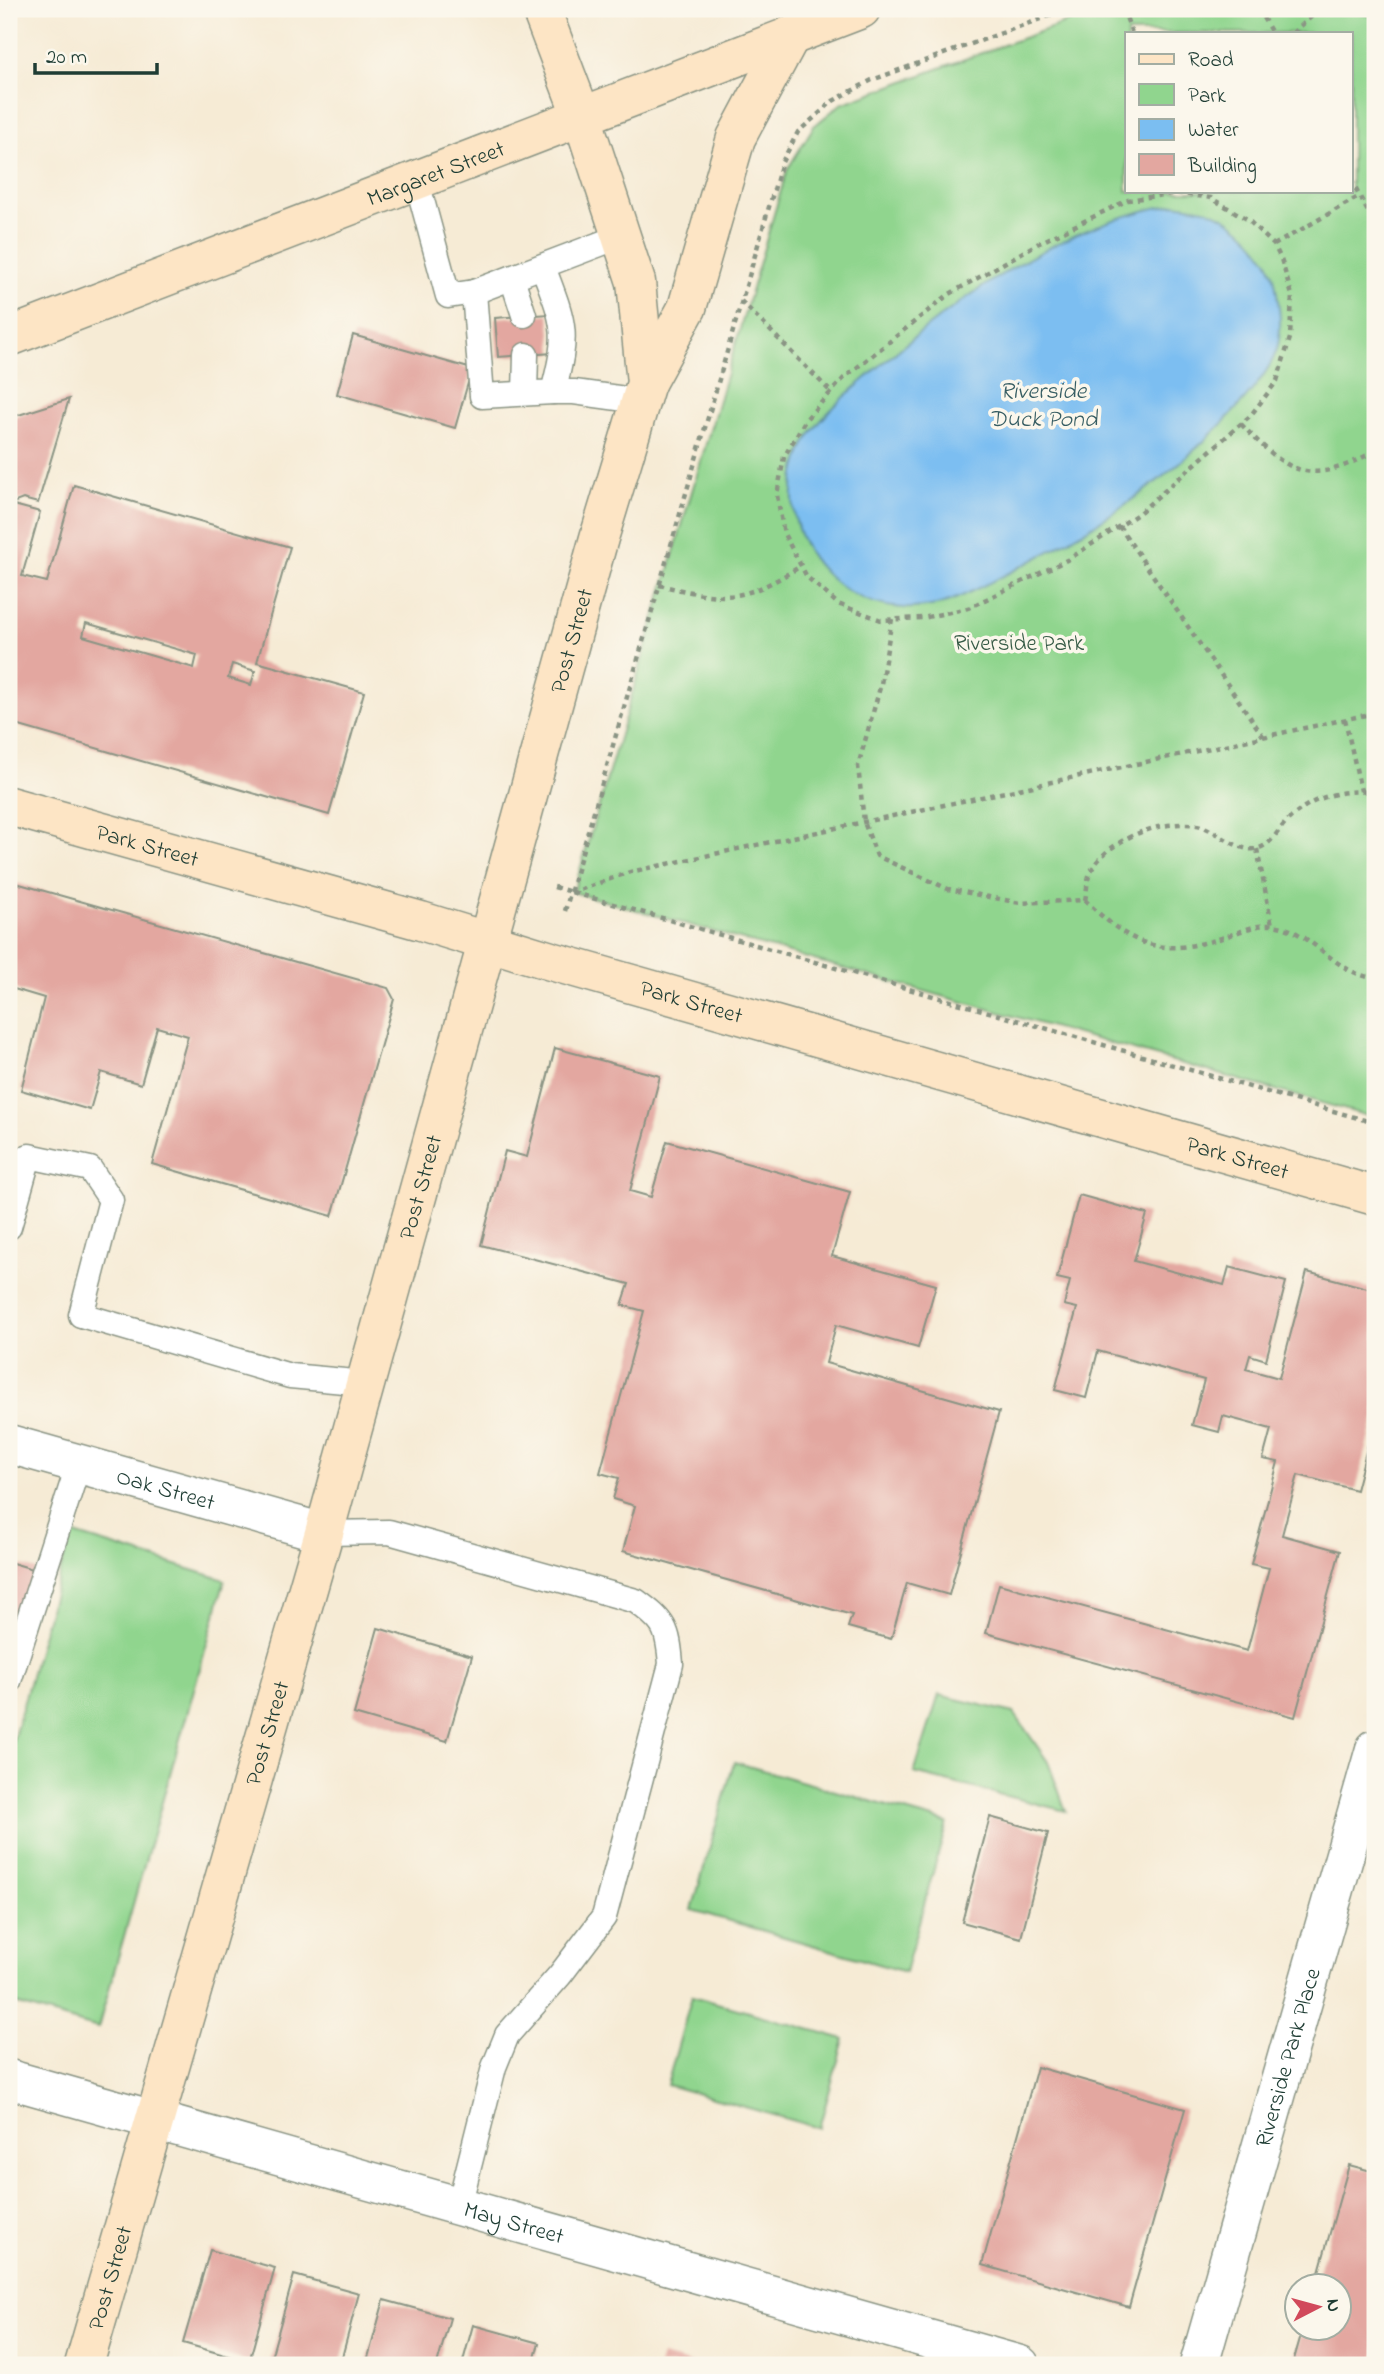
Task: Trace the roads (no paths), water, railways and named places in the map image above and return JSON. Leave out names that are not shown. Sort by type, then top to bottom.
[{"type":"street","name":"Post Street","points":[[84,2365],[324,1533],[599,538],[643,392],[636,282],[582,117],[541,9]]},
{"type":"street","name":"Margaret Street","points":[[9,337],[861,9]]},
{"type":"street","points":[[643,392],[687,308],[736,138],[791,35]]},
{"type":"street","name":"Park Street","points":[[9,806],[1375,1196]]},
{"type":"street","name":"Oak Street","points":[[9,1444],[324,1533]]},
{"type":"street","name":"Riverside Park Place","points":[[1199,2365],[1363,1833],[1375,1749]]},
{"type":"street","name":"May Street","points":[[9,2079],[1020,2365]]},
{"type":"lane","points":[[417,182],[447,296],[474,292],[621,236]]},
{"type":"lane","points":[[543,267],[564,324],[564,353],[553,392]]},
{"type":"lane","points":[[512,278],[524,316]]},
{"type":"lane","points":[[474,292],[482,396],[553,392],[643,392]]},
{"type":"lane","points":[[525,393],[526,355]]},
{"type":"lane","points":[[9,1227],[29,1156],[90,1168],[111,1200],[81,1315],[290,1376],[366,1383]]},
{"type":"lane","points":[[9,1681],[79,1463]]},
{"type":"lane","points":[[324,1533],[389,1532],[636,1601],[660,1618],[669,1640],[671,1664],[604,1917],[560,1975],[507,2035],[494,2067],[459,2206]]},
{"type":"water","name":"Riverside Duck Pond","points":[[1175,204],[1208,210],[1230,221],[1259,249],[1272,271],[1280,315],[1277,349],[1265,374],[1235,410],[1206,440],[1142,493],[1073,538],[962,596],[926,607],[890,606],[857,596],[830,577],[808,551],[796,520],[793,485],[803,448],[822,419],[899,349],[971,294],[1010,270],[1090,229],[1132,214]]},
{"type":"park label","name":"Riverside Park","points":[[1019,642]]}]
